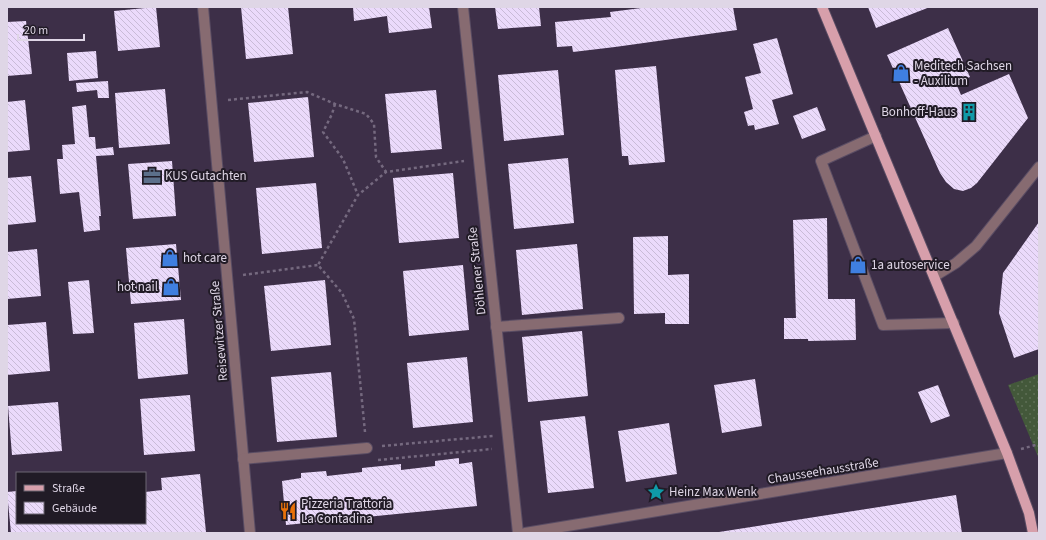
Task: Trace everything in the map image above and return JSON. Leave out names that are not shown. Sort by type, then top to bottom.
[{"type":"main road","points":[[822,7],[1008,453],[1029,513],[1033,533]]},
{"type":"street","name":"Reisewitzer Straße","points":[[203,7],[250,533]]},
{"type":"street","name":"Döhlener Straße","points":[[463,7],[518,533]]},
{"type":"street","points":[[876,136],[820,160],[882,325],[954,323]]},
{"type":"street","points":[[935,276],[976,246],[1039,167]]},
{"type":"street","points":[[496,327],[618,318]]},
{"type":"street","points":[[243,458],[366,448]]},
{"type":"street","name":"Chausseehausstraße","points":[[525,533],[1008,453]]},
{"type":"path","points":[[212,102],[307,92],[335,104],[366,114],[374,124],[376,157],[386,172]]},
{"type":"path","points":[[335,104],[323,132],[343,159],[358,195]]},
{"type":"path","points":[[318,266],[358,195],[386,172],[478,159]]},
{"type":"path","points":[[227,277],[318,266]]},
{"type":"path","points":[[318,266],[342,293],[354,319],[366,448],[508,435]]},
{"type":"green space","points":[[1039,374],[1039,459],[1008,385]]},
{"type":"building","points":[[156,7],[160,47],[118,51],[114,11]]},
{"type":"building","points":[[241,7],[288,7],[293,54],[246,59]]},
{"type":"building","points":[[353,7],[429,7],[432,28],[389,33],[387,16],[354,21]]},
{"type":"building","points":[[495,7],[539,7],[541,26],[498,29]]},
{"type":"building","points":[[649,7],[733,7],[737,30],[573,52],[572,46],[557,47],[555,22],[611,17],[610,12]]},
{"type":"building","points":[[868,7],[930,7],[876,28]]},
{"type":"building","points":[[26,21],[32,74],[7,76],[7,22]]},
{"type":"building","name":"Bonhoff-Haus","points":[[948,28],[970,77],[956,83],[961,95],[1009,74],[1028,118],[977,183],[971,188],[963,191],[954,189],[946,182],[940,173],[887,55]]},
{"type":"building","points":[[777,38],[793,94],[772,100],[779,124],[755,130],[754,125],[748,126],[744,112],[753,109],[745,77],[761,73],[753,44]]},
{"type":"building","points":[[96,51],[98,78],[69,81],[67,53]]},
{"type":"building","points":[[656,66],[665,162],[629,165],[628,156],[622,156],[615,70]]},
{"type":"building","points":[[558,70],[564,135],[504,141],[498,75]]},
{"type":"building","points":[[108,81],[109,98],[98,98],[97,90],[77,92],[76,83]]},
{"type":"building","points":[[165,89],[170,144],[119,148],[115,93]]},
{"type":"building","points":[[436,90],[442,149],[391,153],[385,94]]},
{"type":"building","points":[[308,97],[314,157],[254,162],[248,103]]},
{"type":"building","points":[[25,100],[30,150],[7,152],[7,102]]},
{"type":"building","points":[[86,105],[89,137],[95,137],[96,149],[113,147],[114,155],[96,156],[101,216],[99,216],[100,230],[84,232],[79,192],[60,194],[57,159],[63,159],[62,145],[75,144],[72,107]]},
{"type":"building","points":[[817,107],[826,130],[802,139],[793,116]]},
{"type":"building","points":[[568,158],[574,223],[514,229],[508,164]]},
{"type":"building","points":[[172,161],[176,216],[133,219],[128,164]]},
{"type":"building","points":[[453,173],[459,238],[399,243],[393,178]]},
{"type":"building","points":[[31,176],[36,222],[7,225],[7,178]]},
{"type":"building","points":[[316,183],[322,248],[262,254],[256,188]]},
{"type":"building","points":[[827,218],[828,299],[855,299],[856,340],[808,341],[808,339],[784,339],[784,318],[796,318],[793,220]]},
{"type":"building","points":[[1039,222],[1039,349],[1014,358],[999,313],[1003,273]]},
{"type":"building","points":[[668,236],[668,275],[689,274],[689,324],[665,324],[665,313],[634,314],[633,237]]},
{"type":"building","points":[[176,244],[181,300],[131,304],[126,248]]},
{"type":"building","points":[[577,244],[583,309],[522,315],[516,250]]},
{"type":"building","points":[[37,249],[41,296],[7,299],[7,252]]},
{"type":"building","points":[[463,265],[469,330],[409,336],[403,271]]},
{"type":"building","points":[[89,280],[94,333],[73,334],[68,282]]},
{"type":"building","points":[[325,280],[331,345],[271,351],[264,286]]},
{"type":"building","points":[[184,319],[188,374],[138,379],[134,323]]},
{"type":"building","points":[[46,322],[50,371],[7,375],[7,325]]},
{"type":"building","points":[[582,331],[588,396],[528,402],[522,337]]},
{"type":"building","points":[[467,357],[473,422],[413,428],[407,363]]},
{"type":"building","points":[[331,372],[337,437],[277,442],[271,377]]},
{"type":"building","points":[[755,379],[762,426],[722,433],[714,385]]},
{"type":"building","points":[[938,385],[950,416],[931,423],[918,392]]},
{"type":"building","points":[[190,395],[195,451],[144,455],[140,399]]},
{"type":"building","points":[[58,402],[62,451],[12,455],[8,406]]},
{"type":"building","points":[[585,416],[594,488],[548,493],[540,421]]},
{"type":"building","points":[[669,423],[677,474],[626,482],[618,431]]},
{"type":"building","points":[[459,458],[459,464],[472,462],[477,506],[286,525],[282,481],[301,478],[301,473],[326,471],[327,476],[362,472],[362,468],[401,464],[401,470],[435,466],[435,461]]},
{"type":"building","points":[[200,474],[206,532],[11,533],[7,492],[16,491],[16,524],[146,524],[146,492],[162,490],[161,478]]},
{"type":"building","points":[[956,495],[962,533],[719,532]]},
{"type":"place","name":"Meditech Sachsen - Auxilium","points":[[901,73]]},
{"type":"place","name":"Bonhoff-Haus","points":[[969,112]]},
{"type":"place","name":"KUS Gutachten","points":[[152,176]]},
{"type":"place","name":"hot care","points":[[170,258]]},
{"type":"place","name":"1a autoservice","points":[[858,265]]},
{"type":"place","name":"hot nail","points":[[171,287]]},
{"type":"place","name":"Heinz Max Wenk","points":[[656,492]]},
{"type":"place","name":"Pizzeria Trattoria La Contadina","points":[[288,511]]}]
